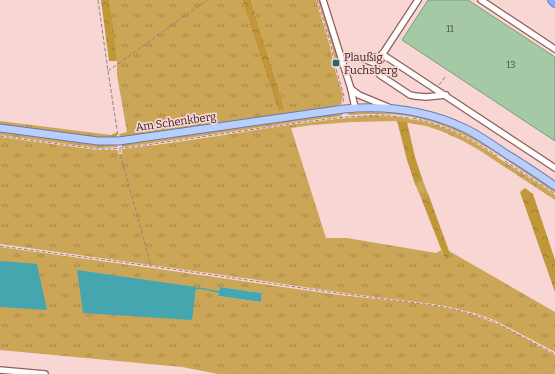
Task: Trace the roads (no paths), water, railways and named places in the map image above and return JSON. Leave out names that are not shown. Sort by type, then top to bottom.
[{"type":"highway","points":[[552,0],[555,3]]},
{"type":"main road","name":"Am Schenkberg","points":[[0,128],[119,145],[344,109],[390,108],[413,111],[428,115],[464,128],[486,140],[555,186]]},
{"type":"street","points":[[323,0],[351,89],[355,108]]},
{"type":"street","points":[[418,0],[376,64],[377,72],[410,95],[420,97],[446,95]]},
{"type":"street","points":[[482,0],[555,49]]},
{"type":"street","points":[[382,54],[555,168]]},
{"type":"street","points":[[342,60],[349,58],[362,58],[376,64]]},
{"type":"street","points":[[351,89],[390,108]]},
{"type":"street","points":[[0,370],[45,374]]},
{"type":"water","points":[[0,261],[37,264],[47,310],[0,307]]},
{"type":"water","points":[[77,270],[196,287],[192,320],[83,313]]},
{"type":"water","points":[[220,287],[262,293],[261,302],[218,296]]},
{"type":"waterway","points":[[195,289],[199,288],[219,292]]},
{"type":"place","name":"Plaußig, Fuchsberg","points":[[336,63]]}]
